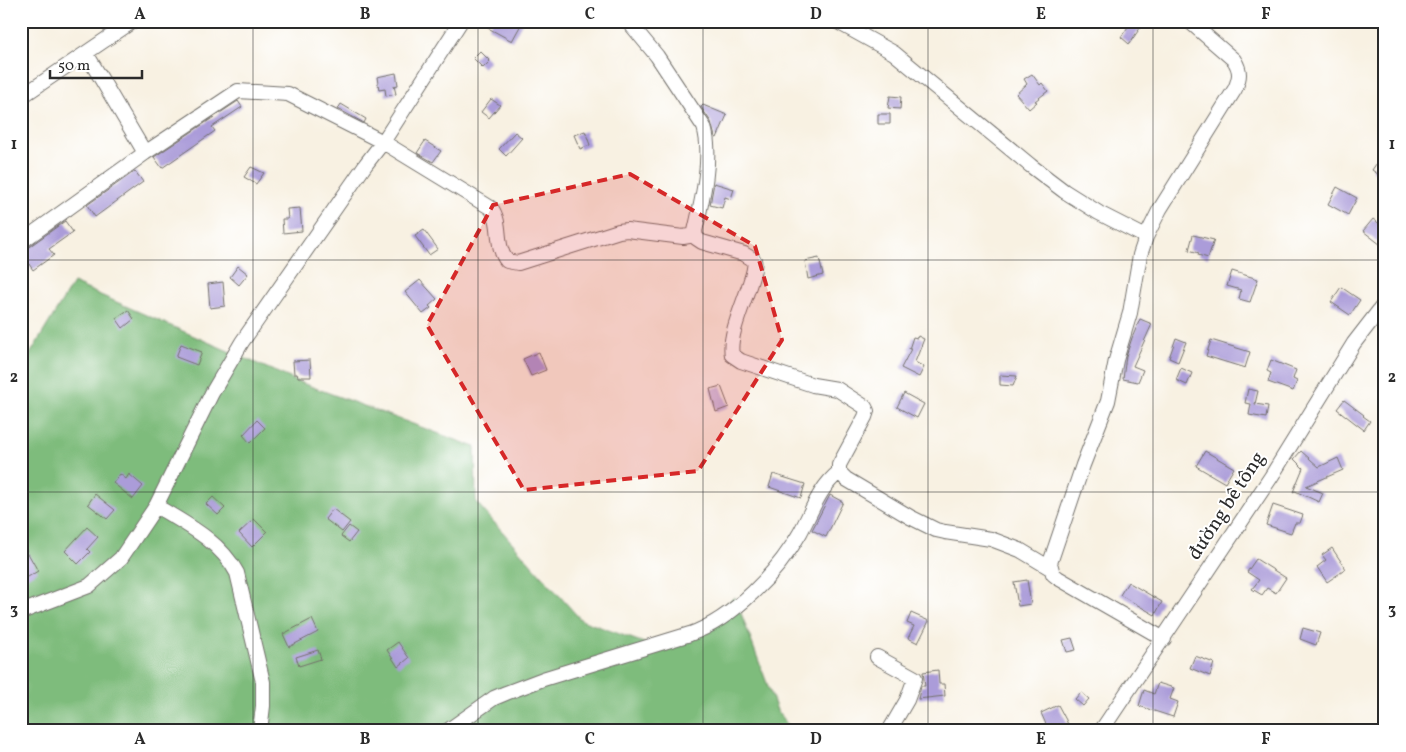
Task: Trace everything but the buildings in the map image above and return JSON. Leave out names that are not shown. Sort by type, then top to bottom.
[{"type":"street","points":[[21,97],[133,21]]},
{"type":"street","points":[[21,612],[89,586],[121,558],[156,506],[212,393],[242,342],[383,142],[461,21]]},
{"type":"street","points":[[628,21],[658,56],[701,120],[706,133],[706,168],[695,236]]},
{"type":"street","points":[[836,21],[894,53],[1064,191],[1099,213],[1146,237]]},
{"type":"street","points":[[1164,639],[1053,574],[1050,563],[1083,465],[1108,401],[1116,360],[1130,313],[1140,255],[1146,237],[1160,209],[1239,80],[1239,67],[1234,60],[1189,21]]},
{"type":"street","points":[[86,53],[145,153]]},
{"type":"street","points":[[21,242],[145,153],[238,91],[288,94],[383,142],[491,208],[496,214],[498,221],[499,243],[502,255],[507,261],[518,263],[627,230],[683,237],[695,236],[702,242],[744,254],[754,260],[755,264],[734,332],[731,347],[732,355],[741,361],[813,385],[837,390],[865,407],[867,411],[865,417],[839,465],[839,472],[846,479],[936,530],[991,539],[1020,550],[1050,568]]},
{"type":"street","name":"đường bê tông","points":[[1101,731],[1271,478],[1354,343],[1385,303]]},
{"type":"street","points":[[447,731],[494,698],[506,693],[543,679],[690,634],[722,619],[740,604],[786,556],[824,486],[839,472]]},
{"type":"street","points":[[156,506],[215,544],[232,562],[237,573],[263,682],[260,731]]},
{"type":"street","points":[[877,657],[915,678],[907,700],[889,731]]},
{"type":"highlighted area","points":[[630,174],[755,246],[782,340],[698,471],[524,490],[427,325],[493,205]]},
{"type":"green space","points":[[73,283],[299,382],[475,447],[476,502],[581,620],[666,651],[735,597],[778,713],[793,731],[21,731],[21,369]]}]
